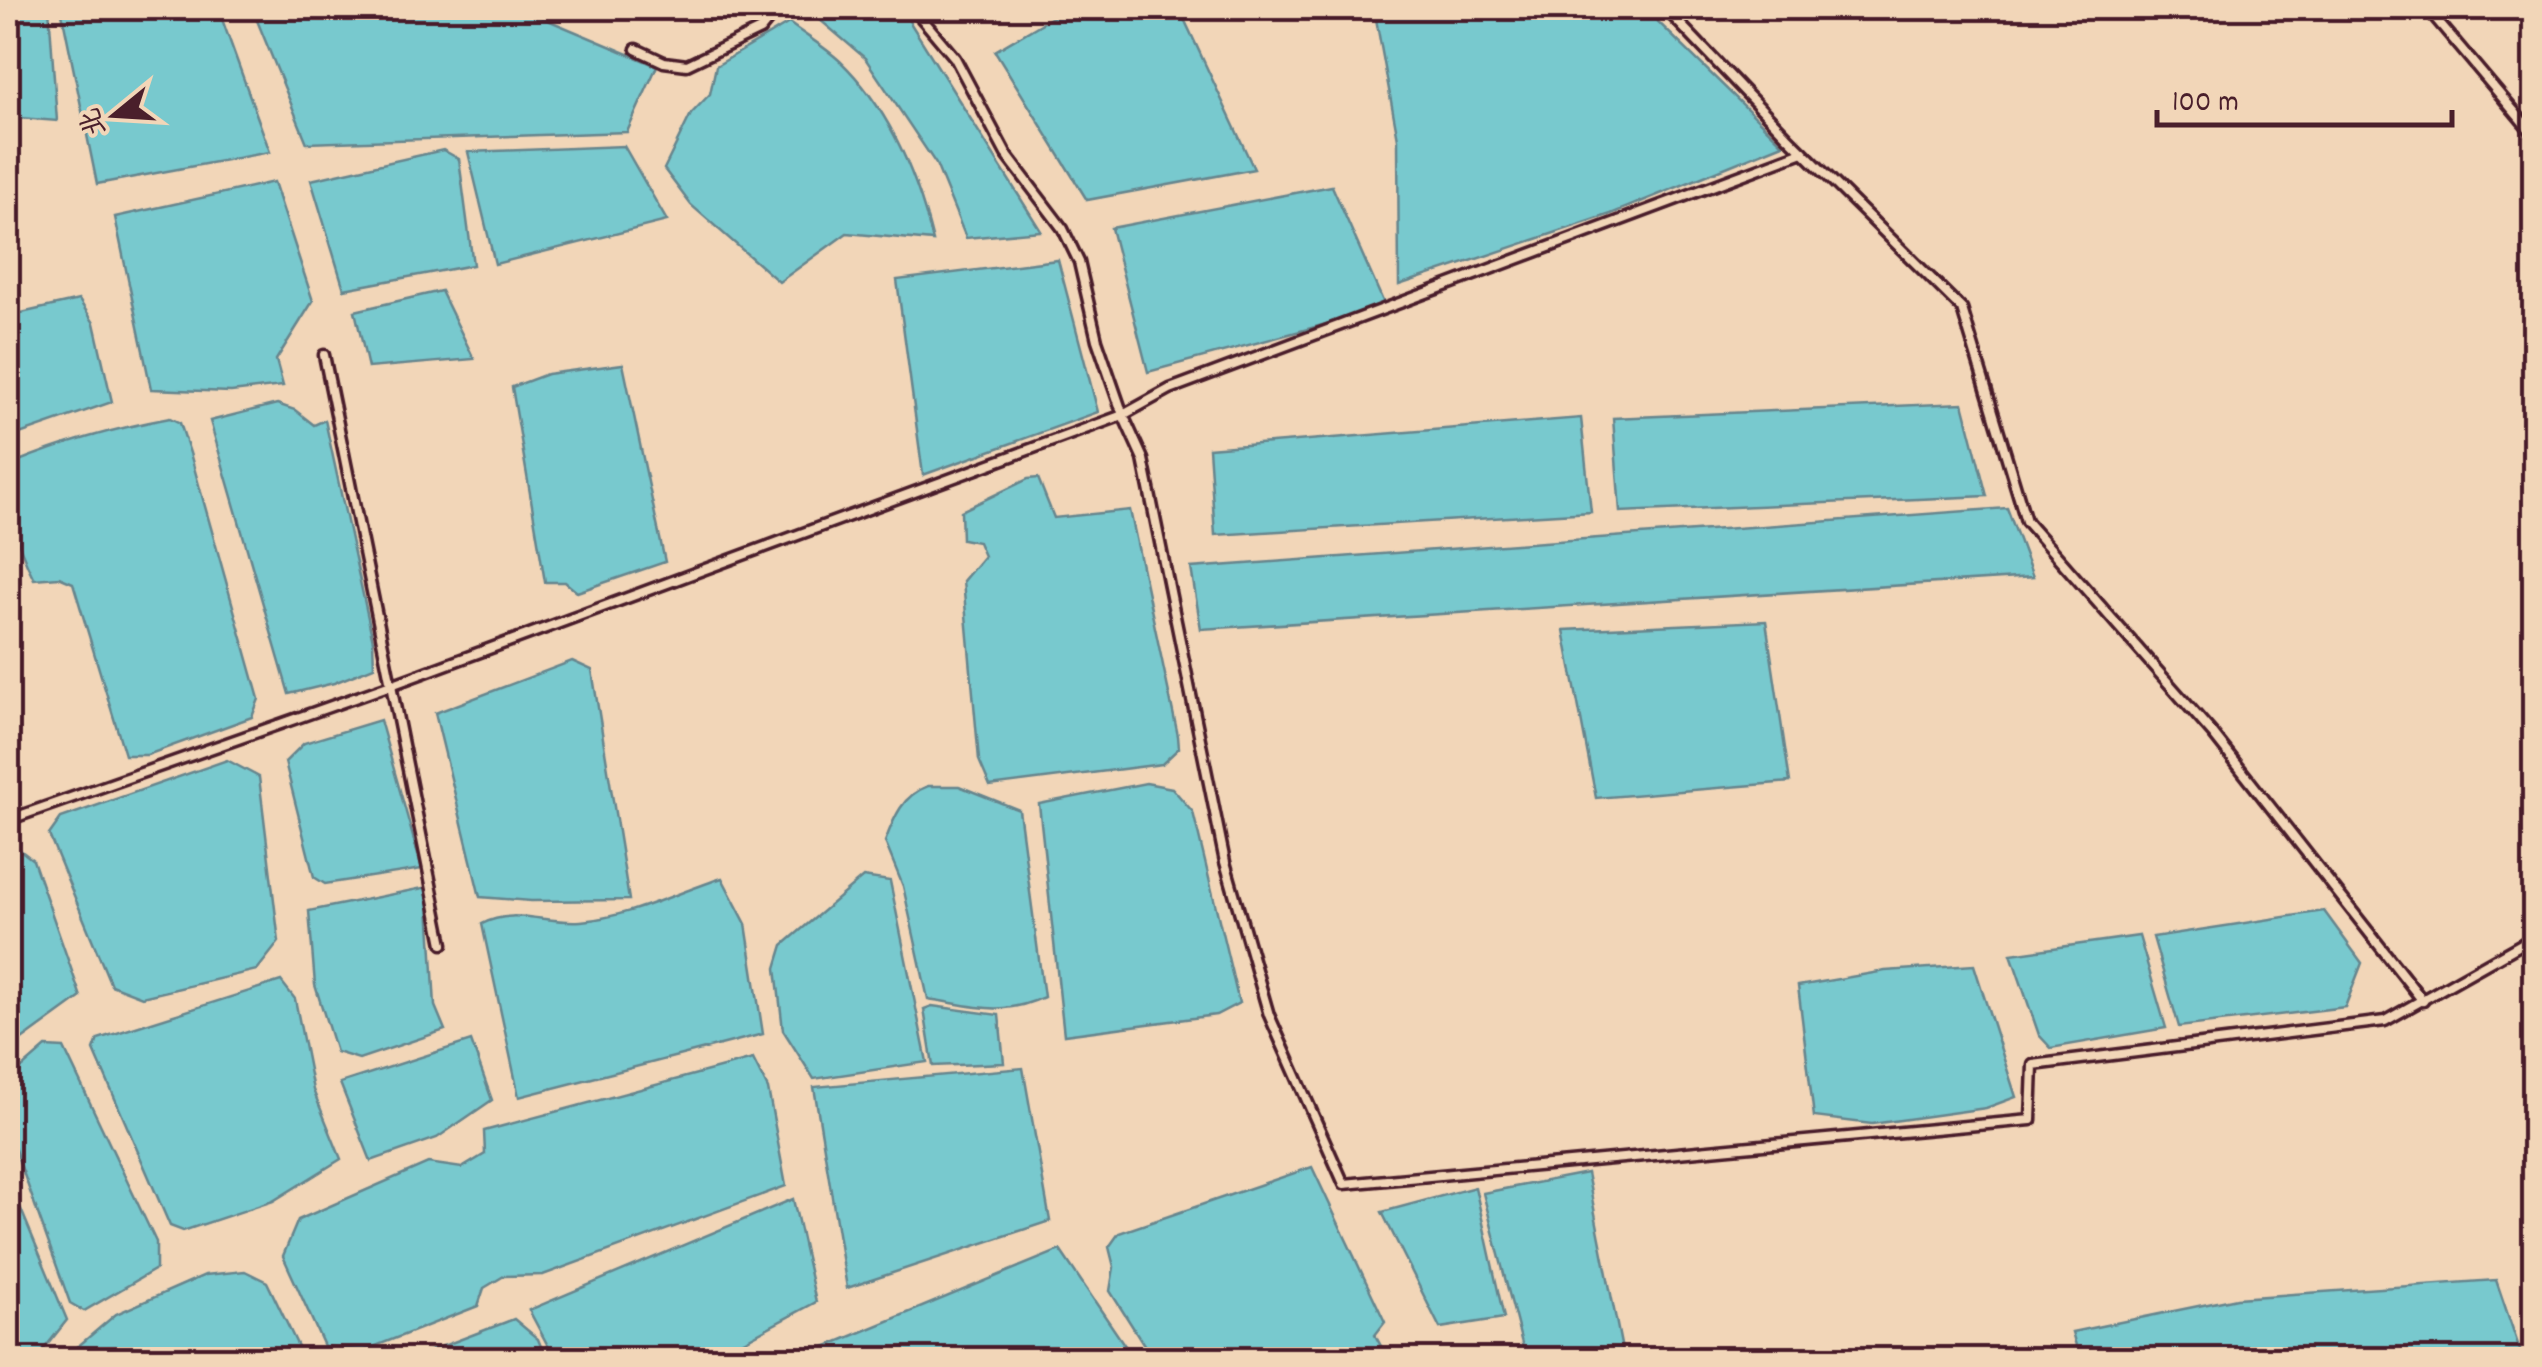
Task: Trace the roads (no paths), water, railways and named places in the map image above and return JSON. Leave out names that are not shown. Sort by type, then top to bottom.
[{"type":"lane","points":[[636,49],[664,62],[687,65],[760,30],[778,8]]},
{"type":"lane","points":[[913,8],[954,58],[1006,154],[1063,230],[1079,262],[1097,340],[1143,459],[1230,881],[1269,1015],[1344,1184],[2032,1120],[2033,1065],[2385,1021],[2534,937]]},
{"type":"lane","points":[[1665,8],[1962,309],[2026,521],[2214,734],[2423,1001]]},
{"type":"lane","points":[[2427,8],[2534,135]]},
{"type":"lane","points":[[8,820],[391,685],[1123,415],[1170,389],[1803,152]]},
{"type":"lane","points":[[324,355],[443,944]]},
{"type":"water","points":[[8,8],[49,8],[57,121],[8,117]]},
{"type":"water","points":[[61,8],[218,8],[270,152],[97,184]]},
{"type":"water","points":[[252,8],[524,10],[657,66],[627,132],[307,143]]},
{"type":"water","points":[[806,8],[901,8],[1041,231],[966,238],[936,164],[865,58]]},
{"type":"water","points":[[1068,8],[1159,8],[1185,21],[1254,169],[1087,200],[995,51]]},
{"type":"water","points":[[1374,8],[1644,8],[1783,144],[1611,214],[1399,285],[1398,139]]},
{"type":"water","points":[[789,23],[840,61],[873,100],[910,168],[933,241],[847,233],[779,282],[691,205],[664,169],[691,114],[710,94],[716,66]]},
{"type":"water","points":[[624,146],[667,221],[495,264],[468,152]]},
{"type":"water","points":[[443,150],[459,159],[473,265],[344,289],[311,180]]},
{"type":"water","points":[[274,182],[313,301],[276,360],[283,386],[231,392],[151,389],[115,217]]},
{"type":"water","points":[[1332,186],[1386,308],[1148,372],[1111,228]]},
{"type":"water","points":[[1058,260],[1098,412],[923,475],[897,280]]},
{"type":"water","points":[[441,291],[474,359],[368,368],[355,311]]},
{"type":"water","points":[[79,300],[94,323],[112,402],[8,438],[8,316]]},
{"type":"water","points":[[623,364],[665,562],[577,592],[565,582],[545,582],[512,387],[547,374]]},
{"type":"water","points":[[1963,403],[1987,496],[1620,512],[1613,418]]},
{"type":"water","points":[[277,404],[295,410],[314,425],[325,420],[373,641],[374,667],[334,683],[289,694],[210,421]]},
{"type":"water","points":[[170,418],[180,423],[190,453],[259,699],[252,717],[147,755],[125,755],[73,583],[59,577],[34,579],[13,522],[10,477],[14,463],[33,455],[91,436]]},
{"type":"water","points":[[1581,418],[1591,512],[1215,535],[1209,448]]},
{"type":"water","points":[[1038,478],[1054,518],[1130,510],[1178,736],[1179,748],[1162,764],[990,786],[979,760],[963,581],[984,556],[978,542],[962,539],[961,511],[1028,479]]},
{"type":"water","points":[[2007,508],[2033,577],[1201,629],[1191,568]]},
{"type":"water","points":[[1766,621],[1790,782],[1596,798],[1564,630]]},
{"type":"water","points":[[572,661],[592,670],[629,900],[480,897],[435,713]]},
{"type":"water","points":[[380,720],[422,869],[325,884],[314,877],[285,762],[304,743]]},
{"type":"water","points":[[227,760],[259,777],[279,942],[257,970],[142,997],[111,985],[49,835],[61,818]]},
{"type":"water","points":[[1146,783],[1172,788],[1193,812],[1239,1003],[1216,1015],[1064,1035],[1039,804]]},
{"type":"water","points":[[928,786],[959,786],[1019,810],[1044,997],[1000,1008],[928,999],[903,886],[885,842],[906,801]]},
{"type":"water","points":[[8,844],[33,860],[81,997],[8,1050]]},
{"type":"water","points":[[863,877],[890,881],[927,1062],[814,1079],[783,1030],[776,968],[783,945]]},
{"type":"water","points":[[722,878],[746,924],[763,1034],[519,1097],[482,924],[506,917],[599,919]]},
{"type":"water","points":[[428,887],[435,1006],[445,1030],[359,1059],[336,1052],[315,985],[309,911]]},
{"type":"water","points":[[2324,911],[2362,963],[2345,1007],[2179,1027],[2153,937]]},
{"type":"water","points":[[2139,936],[2166,1028],[2051,1048],[2039,1035],[2011,954]]},
{"type":"water","points":[[1974,965],[2016,1097],[1986,1108],[1872,1124],[1814,1117],[1798,986],[1885,971]]},
{"type":"water","points":[[281,981],[295,999],[313,1090],[341,1159],[273,1201],[183,1231],[170,1226],[94,1050],[98,1039]]},
{"type":"water","points":[[932,1006],[999,1015],[1004,1063],[933,1066],[924,1009]]},
{"type":"water","points":[[471,1041],[492,1100],[437,1138],[371,1161],[340,1083]]},
{"type":"water","points":[[46,1047],[64,1048],[156,1242],[156,1269],[84,1311],[70,1303],[8,1130],[8,1080]]},
{"type":"water","points":[[753,1059],[768,1089],[786,1186],[543,1275],[504,1276],[484,1288],[478,1306],[363,1351],[324,1346],[283,1256],[298,1220],[428,1163],[462,1168],[485,1154],[484,1131]]},
{"type":"water","points":[[1023,1068],[1050,1221],[847,1288],[814,1087]]},
{"type":"water","points":[[1312,1167],[1385,1322],[1375,1335],[1388,1359],[1153,1359],[1110,1291],[1114,1267],[1109,1247],[1119,1233]]},
{"type":"water","points":[[1587,1173],[1623,1355],[1526,1359],[1483,1193]]},
{"type":"water","points":[[8,1178],[67,1320],[36,1359],[8,1359]]},
{"type":"water","points":[[1475,1187],[1504,1318],[1440,1328],[1382,1212]]},
{"type":"water","points":[[793,1199],[816,1302],[710,1359],[555,1359],[529,1310]]},
{"type":"water","points":[[1060,1250],[1134,1359],[796,1359]]},
{"type":"water","points":[[245,1271],[267,1282],[304,1359],[63,1359],[116,1314],[205,1275]]},
{"type":"water","points":[[2496,1280],[2523,1359],[2080,1359],[2072,1332],[2237,1298]]},
{"type":"water","points":[[514,1319],[538,1339],[546,1359],[409,1359]]}]
